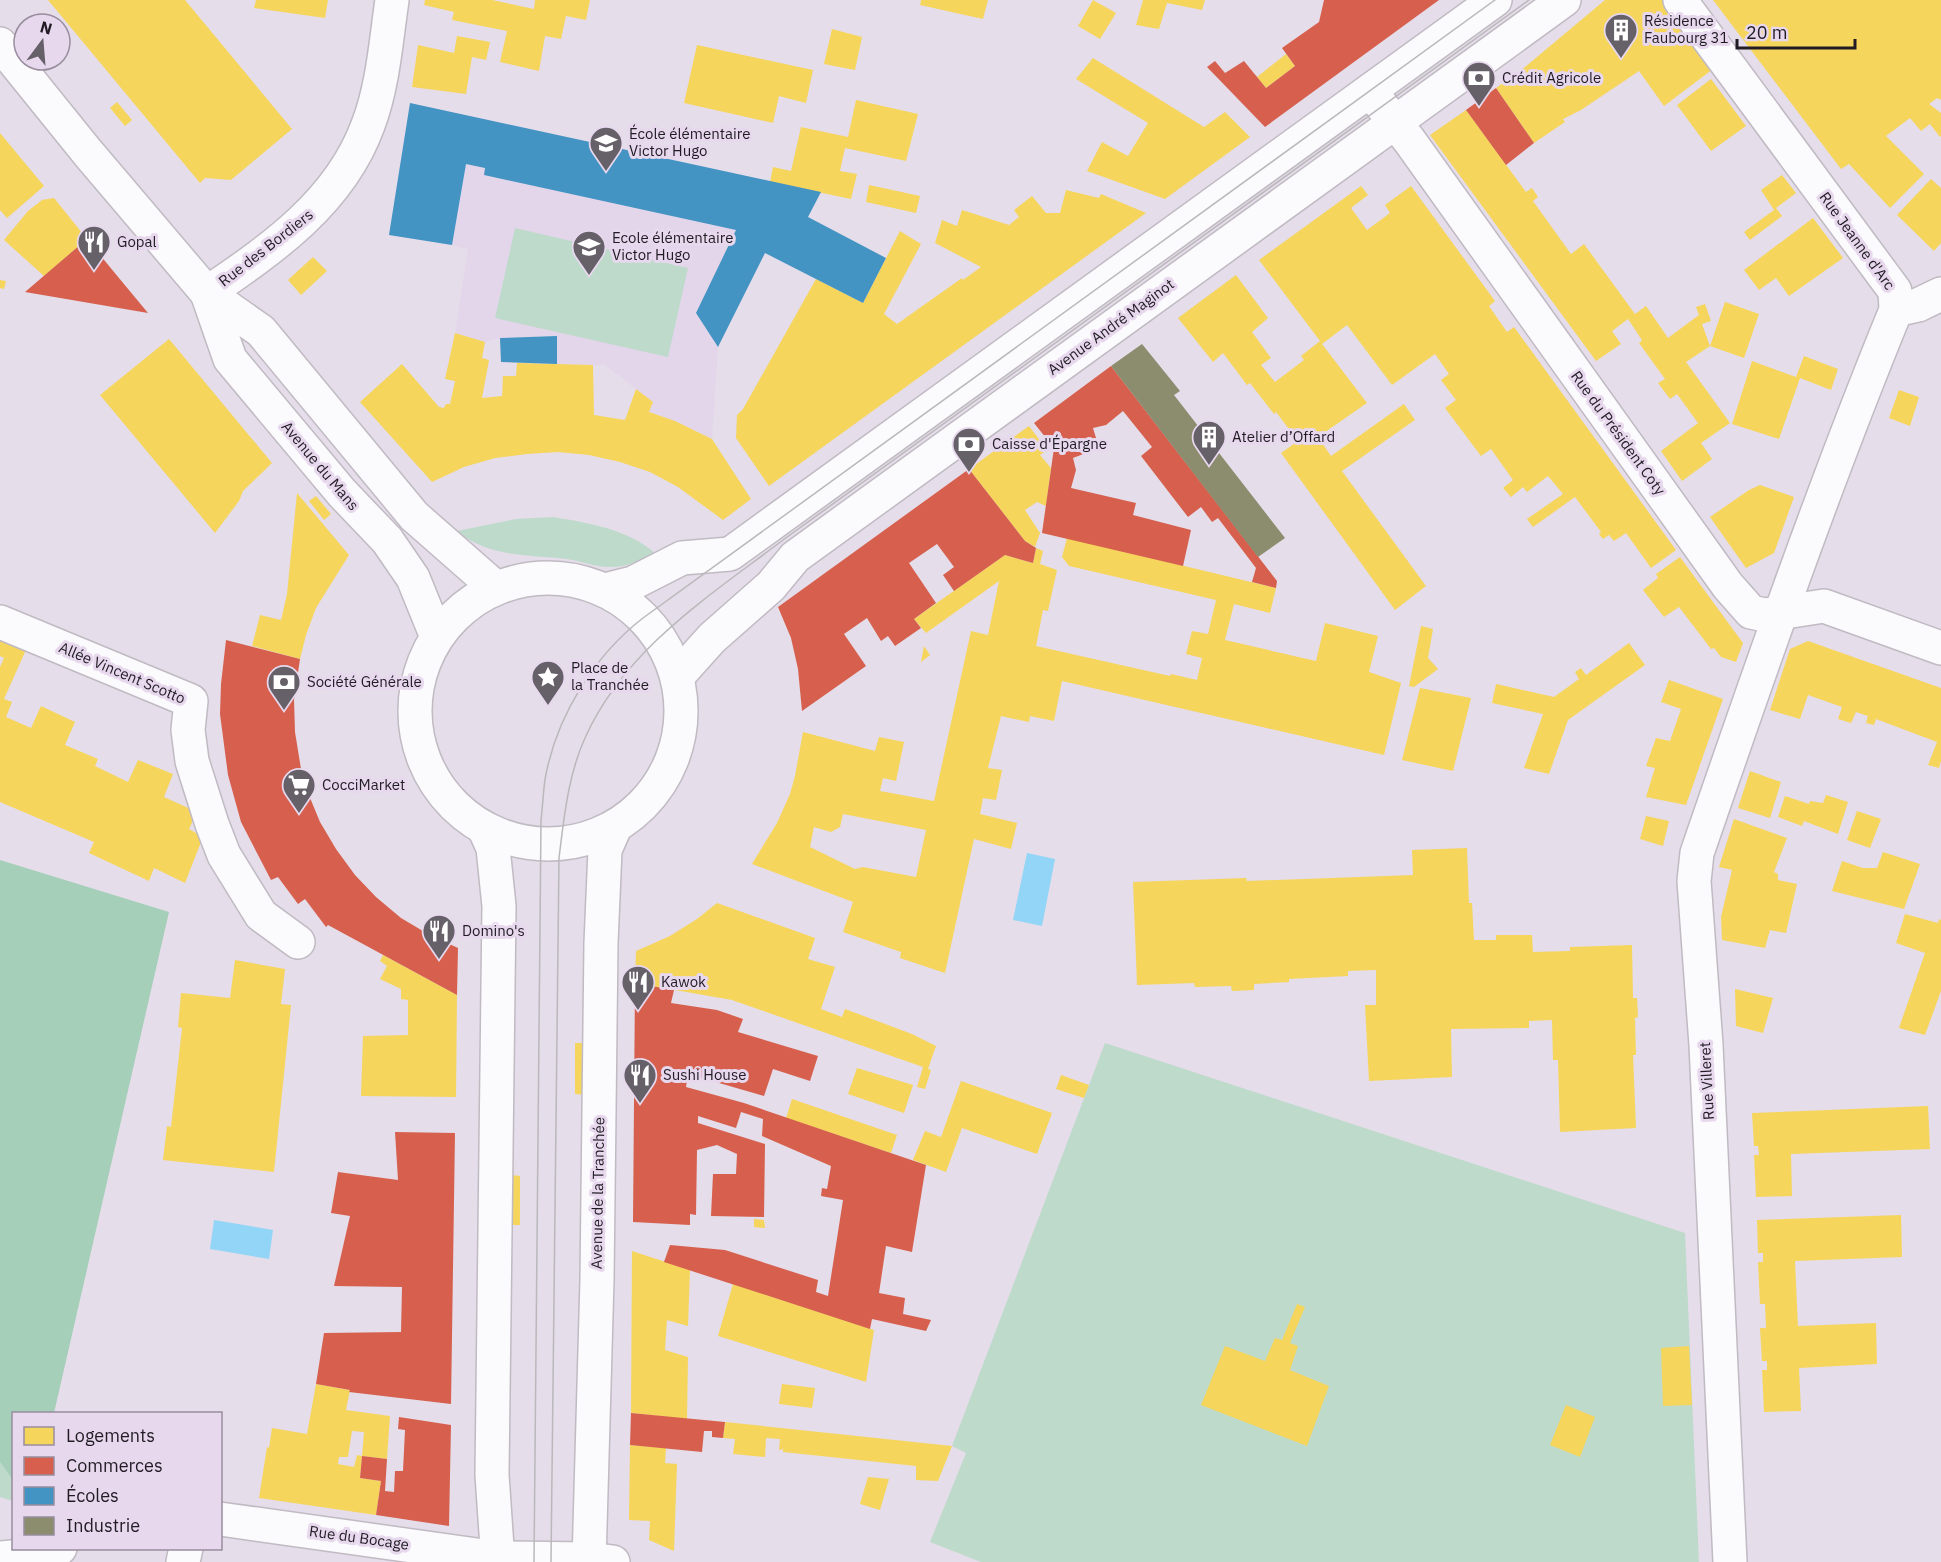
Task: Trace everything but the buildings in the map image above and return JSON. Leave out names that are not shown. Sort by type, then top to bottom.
[{"type":"main road","name":"Rue des Bordiers","points":[[207,293],[243,269],[306,219],[334,188],[355,157],[369,124],[379,86],[392,0]]},
{"type":"main road","points":[[605,591],[633,583],[682,558],[730,554],[1495,0]]},
{"type":"main road","name":"Avenue André Maginot","points":[[677,677],[712,638],[771,586],[795,557],[1564,0]]},
{"type":"main road","name":"Rue Jeanne d'Arc","points":[[1680,0],[1895,291],[1896,309],[1780,613]]},
{"type":"main road","name":"Avenue du Mans","points":[[0,44],[88,153],[207,293],[261,331],[414,516],[496,588]]},
{"type":"main road","name":"Rue du Président Coty","points":[[1370,91],[1409,140],[1728,586],[1751,612],[1765,615],[1824,606],[1941,648]]},
{"type":"main road","name":"Avenue du Mans","points":[[207,293],[230,359],[342,493],[387,540],[412,578],[437,637]]},
{"type":"main road","points":[[1896,309],[1918,305],[1941,294]]},
{"type":"main road","points":[[562,578],[584,582],[605,591],[630,606],[651,626],[667,650],[677,677],[682,701],[681,726],[676,751],[666,774],[653,794],[635,813],[615,827],[590,838],[536,844],[509,838],[483,828],[458,809],[437,785],[423,757],[415,727],[415,695],[423,665],[437,637],[453,616],[473,600],[496,588],[517,581],[562,578]]},
{"type":"main road","name":"Rue Villeret","points":[[1730,1562],[1706,1045],[1694,881],[1697,853],[1780,613]]},
{"type":"main road","name":"Allée Vincent Scotto","points":[[0,622],[191,701],[188,730],[192,761],[224,855],[261,915],[298,942]]},
{"type":"main road","name":"Avenue de la Tranchée","points":[[597,1561],[597,1257],[601,944],[605,850],[615,827]]},
{"type":"main road","points":[[483,828],[493,848],[499,906],[492,1475],[498,1560]]},
{"type":"main road","name":"Rue du Bocage","points":[[222,1519],[386,1541],[498,1560],[597,1561]]},
{"type":"main road","points":[[0,1558],[33,1556],[53,1550]]},
{"type":"shaded area","name":"Ecole élémentaire Victor Hugo","points":[[410,103],[760,179],[696,313],[718,347],[712,439],[675,421],[649,412],[653,402],[605,365],[557,364],[556,336],[500,338],[485,342],[455,333],[468,249],[389,235]]},
{"type":"green space","points":[[515,228],[688,268],[668,357],[495,318]]},
{"type":"green space","points":[[553,517],[607,528],[632,538],[655,553],[624,566],[601,566],[567,559],[495,550],[469,540],[457,531],[516,519]]},
{"type":"green space","points":[[0,860],[169,912],[54,1412],[12,1412],[12,1479],[0,1462]]},
{"type":"green space","points":[[1105,1043],[1685,1233],[1699,1562],[981,1562],[930,1542],[966,1453],[952,1446]]},
{"type":"green space","points":[[0,1462],[12,1479],[12,1501],[0,1497]]},
{"type":"water","points":[[1027,853],[1055,859],[1042,926],[1013,920]]},
{"type":"water","points":[[214,1220],[273,1230],[269,1259],[210,1249]]},
{"type":"tram line","points":[[534,1562],[541,820],[545,780],[552,752],[559,730],[581,687],[609,650],[643,618],[1495,0]]},
{"type":"tram line","points":[[551,1562],[559,858],[574,767],[585,738],[602,706],[645,651],[726,582],[1529,0]]},
{"type":"place","name":"Résidence Faubourg 31","points":[[1621,59]]},
{"type":"place","name":"Crédit Agricole","points":[[1479,107]]},
{"type":"place","name":"École élémentaire Victor Hugo","points":[[606,172]]},
{"type":"place","name":"Gopal","points":[[94,271]]},
{"type":"place","name":"Ecole élémentaire Victor Hugo","points":[[589,276]]},
{"type":"place","name":"Atelier d’Offard","points":[[1209,466]]},
{"type":"place","name":"Caisse d'Épargne","points":[[969,473]]},
{"type":"place","name":"Place de la Tranchée","points":[[548,706]]},
{"type":"place","name":"Société Générale","points":[[284,711]]},
{"type":"place","name":"CocciMarket","points":[[299,814]]},
{"type":"place","name":"Domino's","points":[[439,960]]},
{"type":"place","name":"Kawok","points":[[638,1011]]},
{"type":"place","name":"Sushi House","points":[[640,1104]]}]
